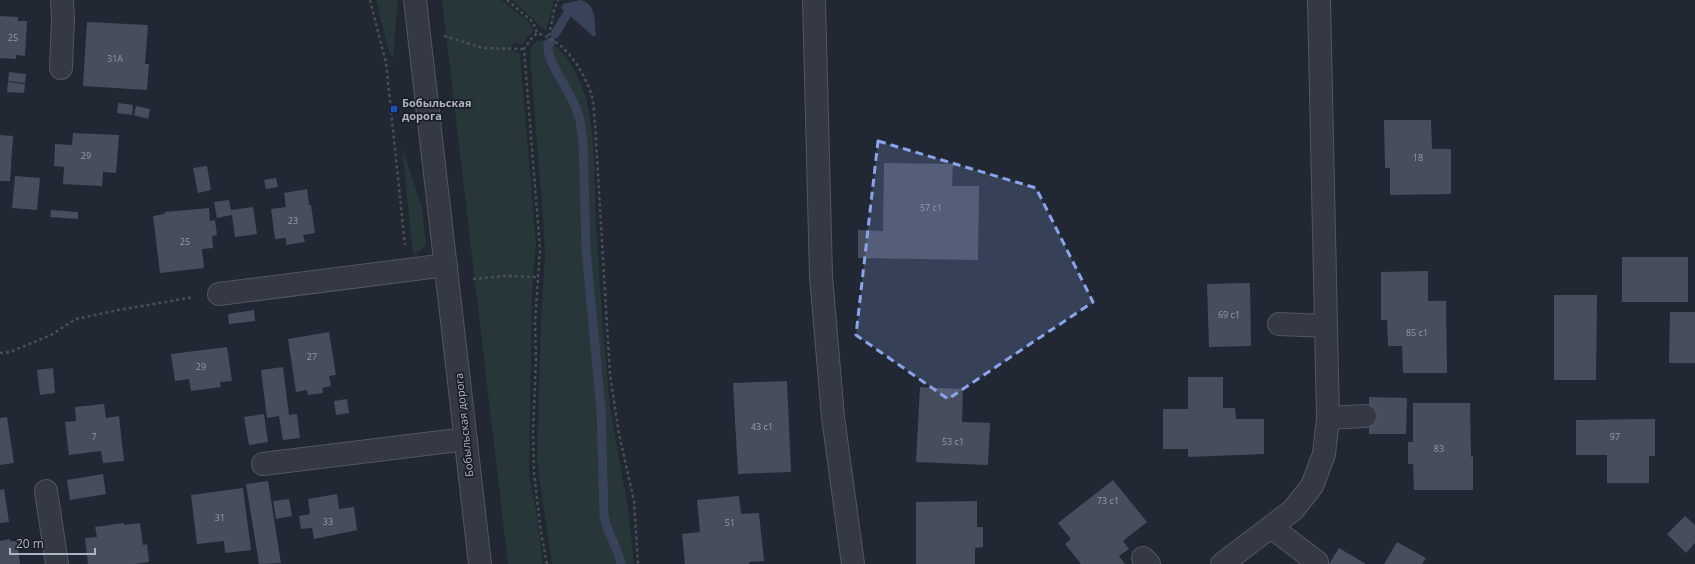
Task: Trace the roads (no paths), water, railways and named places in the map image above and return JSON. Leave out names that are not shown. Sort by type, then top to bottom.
[{"type":"street","points":[[61,68],[63,19],[62,0]]},
{"type":"street","name":"Бобыльская дорога","points":[[415,0],[480,564]]},
{"type":"street","points":[[814,0],[821,276],[833,417],[853,564]]},
{"type":"street","points":[[1222,564],[1293,510],[1312,486],[1324,454],[1328,418],[1319,0]]},
{"type":"street","points":[[218,294],[446,265]]},
{"type":"street","points":[[1279,324],[1326,326]]},
{"type":"street","points":[[1328,418],[1365,416]]},
{"type":"street","points":[[264,464],[466,439]]},
{"type":"street","points":[[46,492],[57,564]]},
{"type":"street","points":[[1271,527],[1317,562]]},
{"type":"water","points":[[580,0],[589,5],[594,14],[596,34],[594,37],[561,8],[563,4]]},
{"type":"waterway","points":[[555,34],[567,14]]},
{"type":"waterway","points":[[551,42],[548,44],[551,61],[575,105],[580,120],[583,141],[586,250],[601,409],[604,516],[621,564]]},
{"type":"place","name":"Бобыльская дорога","points":[[394,109]]}]
